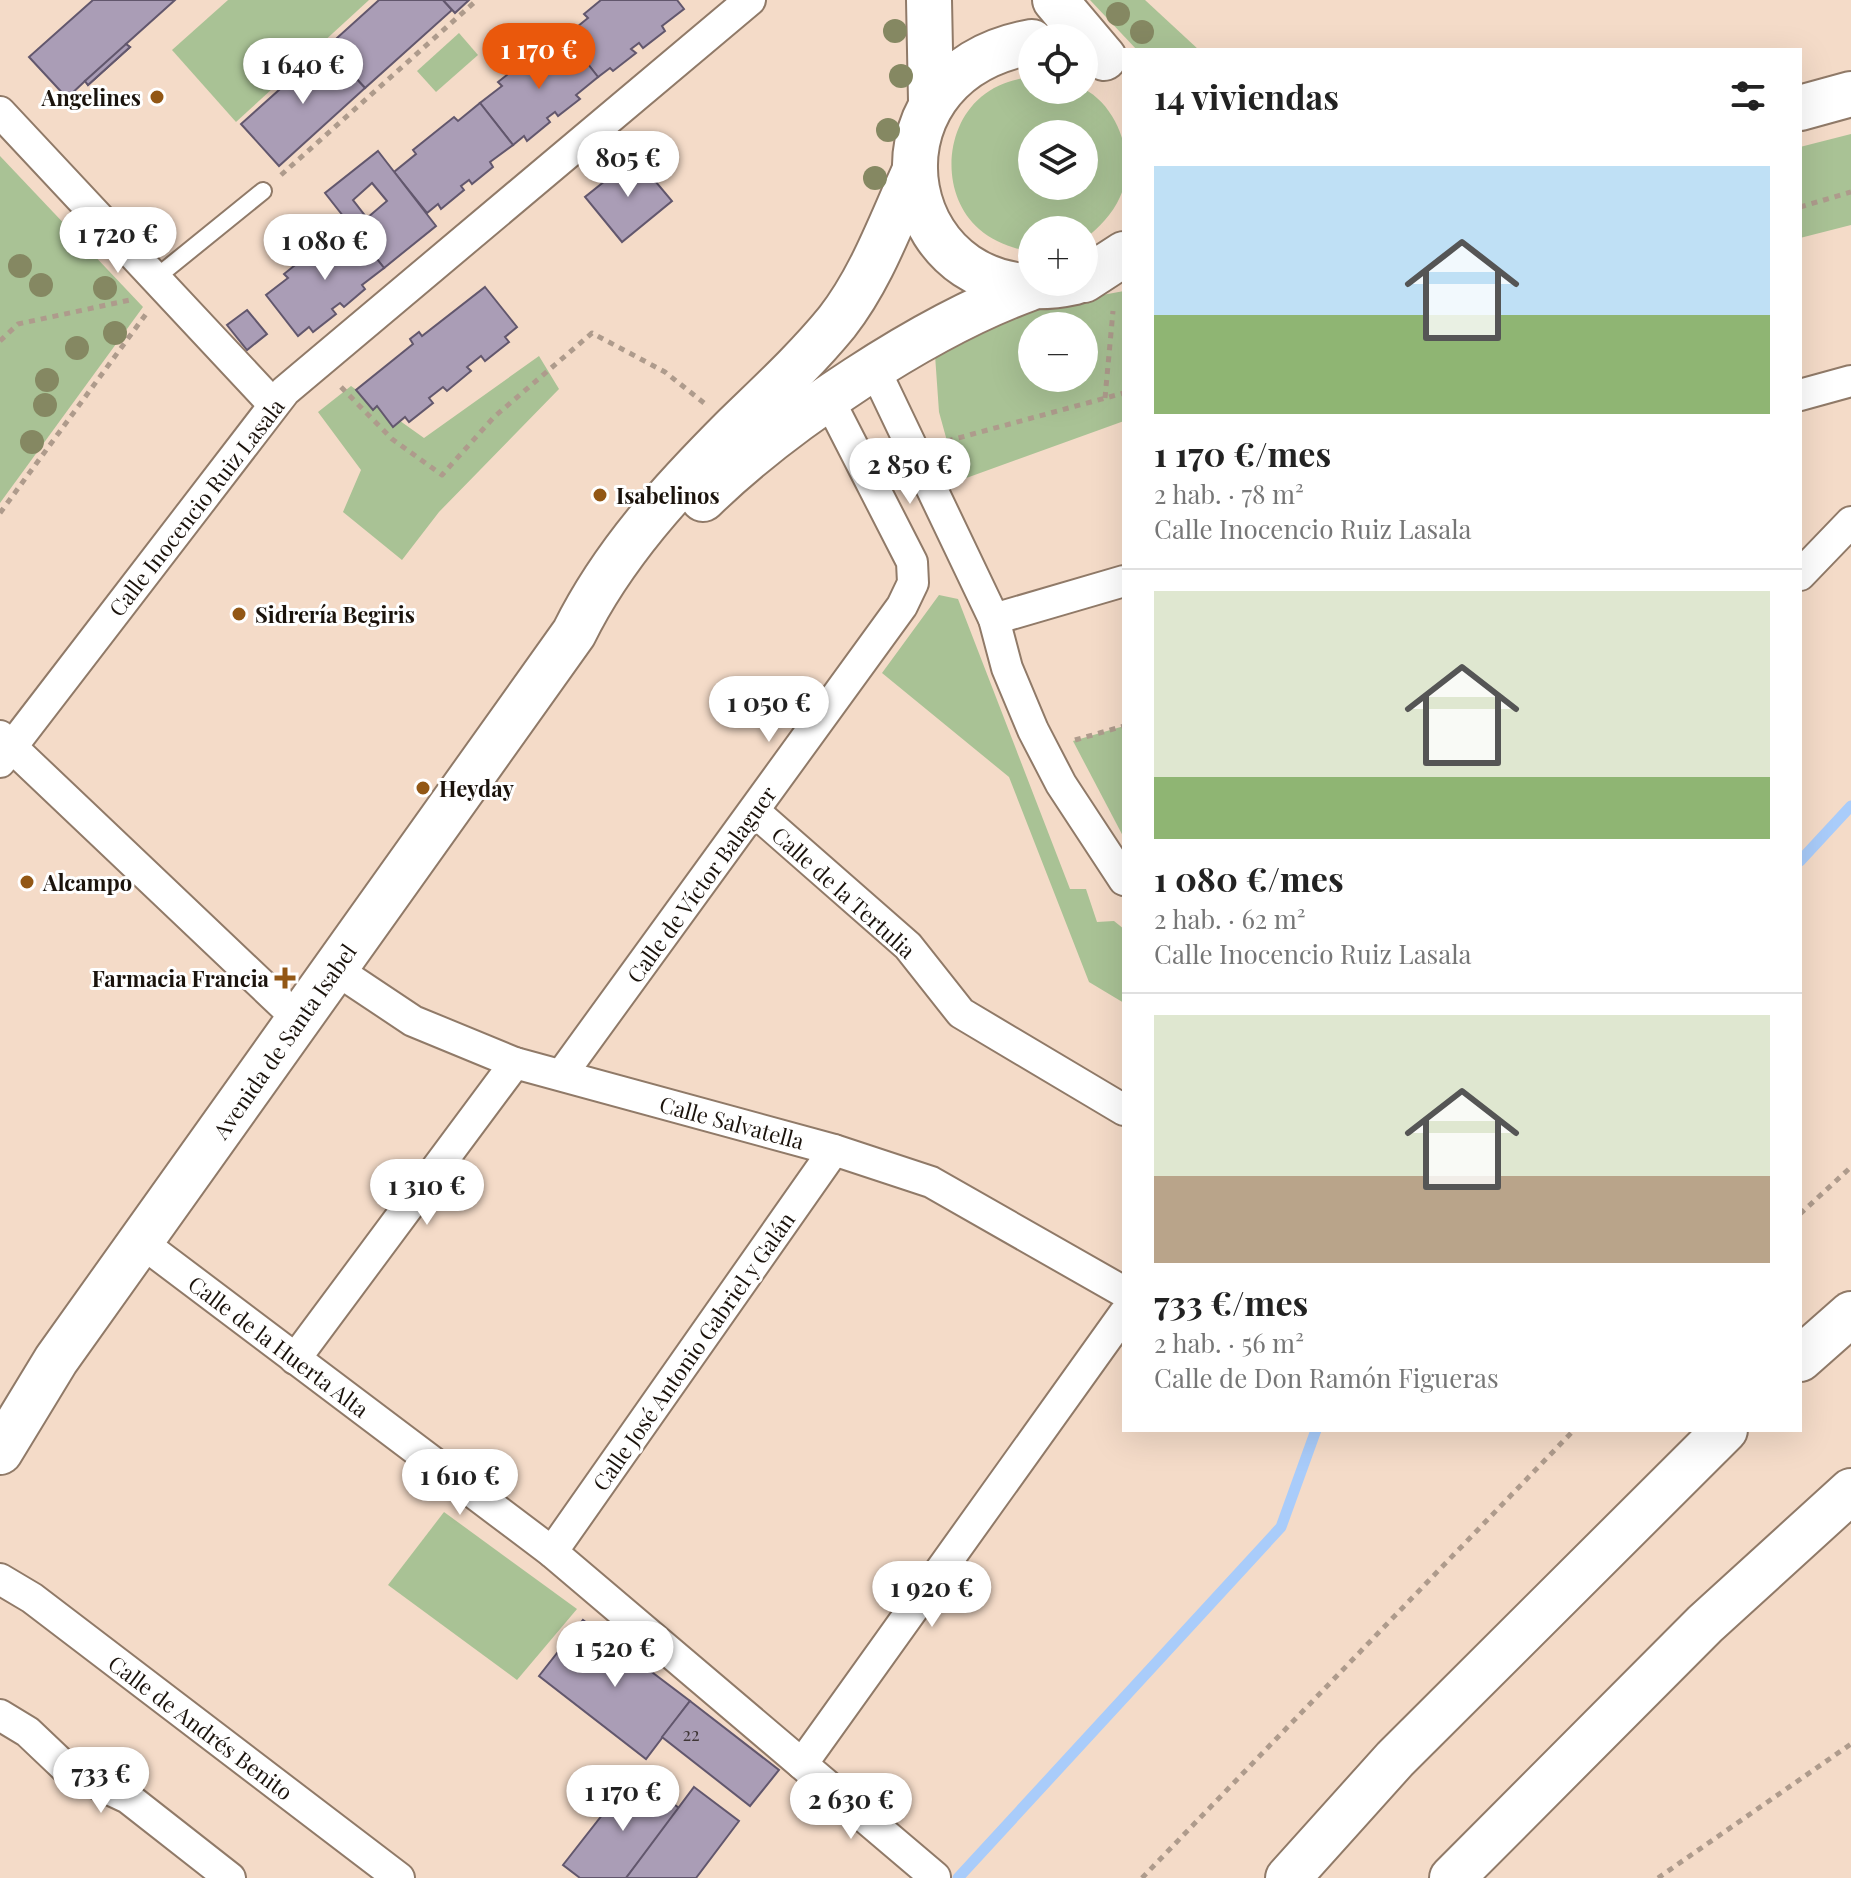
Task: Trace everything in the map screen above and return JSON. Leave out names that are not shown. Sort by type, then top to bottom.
[{"type":"main road","points":[[929,0],[931,101],[917,143],[915,170],[923,209],[942,243],[960,262],[982,276],[1018,286]]},
{"type":"main road","points":[[1054,1],[1104,62]]},
{"type":"main road","points":[[931,101],[965,66],[998,48],[1018,44]]},
{"type":"main road","points":[[1802,107],[1851,94]]},
{"type":"main road","name":"Avenida de Santa Isabel","points":[[6,1426],[141,1242],[574,633],[608,573],[638,532],[685,477],[816,347],[838,320],[871,267],[915,170]]},
{"type":"main road","name":"Avenida de Santa Isabel","points":[[574,633],[735,467],[829,400],[949,324],[1018,293]]},
{"type":"main road","points":[[1802,1357],[1851,1314]]},
{"type":"main road","points":[[1288,1878],[1395,1759],[1723,1432]]},
{"type":"main road","points":[[1452,1878],[1705,1624],[1851,1491]]},
{"type":"street","name":"Calle Inocencio Ruiz Lasala","points":[[4,748],[273,404],[750,0]]},
{"type":"street","points":[[0,112],[149,287],[273,404]]},
{"type":"street","points":[[875,370],[994,619],[1007,668],[1033,730],[1061,784],[1122,877]]},
{"type":"street","points":[[1802,394],[1851,381]]},
{"type":"street","name":"Calle de Víctor Balaguer","points":[[562,1074],[902,606],[913,583],[912,562],[829,400]]},
{"type":"street","points":[[1802,573],[1851,522]]},
{"type":"street","points":[[994,619],[1122,582]]},
{"type":"street","points":[[4,748],[298,1019]]},
{"type":"street","name":"Calle de la Tertulia","points":[[754,811],[908,946],[961,1013],[1122,1109]]},
{"type":"street","name":"Calle Salvatella","points":[[335,969],[413,1021],[515,1063],[762,1133],[834,1150],[931,1182],[1122,1291]]},
{"type":"street","points":[[295,1359],[515,1063]]},
{"type":"street","name":"Calle José Antonio Gabriel y Galán","points":[[552,1552],[834,1150]]},
{"type":"street","name":"Calle de la Huerta Alta","points":[[141,1242],[552,1552],[935,1877]]},
{"type":"street","points":[[802,1764],[1122,1317]]},
{"type":"street","name":"Calle de Andrés Benito","points":[[0,1579],[32,1598],[399,1878]]},
{"type":"street","points":[[0,1715],[28,1732],[68,1770],[128,1798],[230,1878]]},
{"type":"lane","points":[[149,287],[263,191]]},
{"type":"path","points":[[263,191],[477,0]]},
{"type":"path","points":[[1802,206],[1851,192]]},
{"type":"path","points":[[1101,275],[1105,398]]},
{"type":"path","points":[[0,341],[18,324],[149,287]]},
{"type":"path","points":[[0,513],[151,308]]},
{"type":"path","points":[[317,364],[392,439],[442,475],[494,417],[592,333],[665,372],[713,411]]},
{"type":"path","points":[[947,441],[1122,394]]},
{"type":"path","points":[[1080,755],[1073,741],[1122,727]]},
{"type":"path","points":[[1802,1212],[1851,1167]]},
{"type":"path","points":[[1142,1878],[1572,1432]]},
{"type":"path","points":[[1658,1878],[1851,1744]]},
{"type":"green space","points":[[228,0],[369,0],[236,122],[172,50]]},
{"type":"green space","points":[[1090,0],[1145,0],[1197,48],[1135,48]]},
{"type":"green space","points":[[459,33],[478,55],[436,92],[417,71]]},
{"type":"green space","points":[[1018,80],[1018,104],[1098,104],[1098,99],[1107,108],[1122,136],[1122,191],[1117,203],[1098,227],[1098,216],[1018,216],[1018,249],[990,237],[967,215],[953,181],[954,144],[959,126],[968,111],[993,89]]},
{"type":"green space","points":[[1851,134],[1851,225],[1802,237],[1802,146]]},
{"type":"green space","points":[[0,156],[143,307],[0,503]]},
{"type":"green space","points":[[1122,291],[1122,422],[958,481],[939,412],[935,355],[1000,314]]},
{"type":"green space","points":[[539,356],[559,389],[439,512],[402,560],[343,512],[361,470],[318,412],[351,386],[424,438]]},
{"type":"green space","points":[[939,595],[958,599],[1070,889],[1086,889],[1097,922],[1114,921],[1122,927],[1122,1002],[1089,982],[1009,777],[882,673]]},
{"type":"green space","points":[[1122,727],[1122,834],[1073,741]]},
{"type":"green space","points":[[444,1512],[577,1609],[517,1680],[388,1585]]},
{"type":"building","points":[[93,0],[175,0],[126,44],[130,47],[88,85],[85,81],[67,98],[29,57]]},
{"type":"building","points":[[379,0],[443,0],[452,10],[365,88],[327,47]]},
{"type":"building","points":[[443,0],[469,0],[455,13]]},
{"type":"building","points":[[601,0],[677,0],[684,9],[662,26],[665,31],[643,48],[639,43],[631,49],[636,53],[613,71],[610,68],[598,77],[566,36],[588,18],[584,14]]},
{"type":"building","points":[[566,36],[598,77],[576,95],[580,99],[558,116],[555,112],[547,118],[550,122],[527,141],[524,136],[513,145],[480,103],[502,86],[498,82],[540,49],[543,53]]},
{"type":"building","points":[[126,44],[130,47],[88,85],[85,81]]},
{"type":"building","points":[[327,47],[365,88],[279,166],[241,124]]},
{"type":"building","points":[[480,103],[513,145],[490,162],[493,167],[472,184],[469,180],[461,186],[464,190],[441,209],[438,204],[427,213],[394,172],[416,154],[413,150],[454,117],[458,121]]},
{"type":"building","points":[[378,151],[436,226],[384,268],[325,193]],"holes":[[[372,183],[387,201],[367,218],[353,200]]]},
{"type":"building","points":[[635,157],[672,201],[622,242],[585,197]]},
{"type":"building","points":[[352,227],[384,268],[362,285],[365,289],[344,307],[340,303],[332,309],[336,314],[313,332],[309,327],[298,336],[266,295],[288,278],[284,274],[326,240],[330,244]]},
{"type":"building","points":[[485,287],[517,327],[505,337],[509,342],[485,361],[481,356],[467,367],[471,371],[447,391],[443,387],[429,398],[433,403],[409,422],[405,417],[393,427],[377,406],[373,410],[356,390],[413,344],[410,339],[419,332],[422,336]]},
{"type":"building","points":[[247,310],[267,334],[247,350],[227,325]]},
{"type":"building","points":[[583,1620],[690,1701],[646,1759],[539,1676]]},
{"type":"building","points":[[690,1701],[779,1770],[750,1806],[662,1737]]},
{"type":"building","points":[[635,1773],[680,1809],[626,1878],[580,1878],[563,1865]]},
{"type":"building","points":[[694,1787],[739,1821],[696,1878],[626,1878]]},
{"type":"waterway","points":[[1802,859],[1851,806]]},
{"type":"waterway","points":[[958,1878],[1281,1527],[1315,1432]]},
{"type":"place","name":"Angelines","points":[[157,97]]},
{"type":"place","name":"Isabelinos","points":[[600,495]]},
{"type":"place","name":"Sidrería Begiris","points":[[239,614]]},
{"type":"place","name":"Heyday","points":[[423,788]]},
{"type":"place","name":"Alcampo","points":[[27,882]]},
{"type":"place","name":"Farmacia Francia","points":[[285,978]]}]
